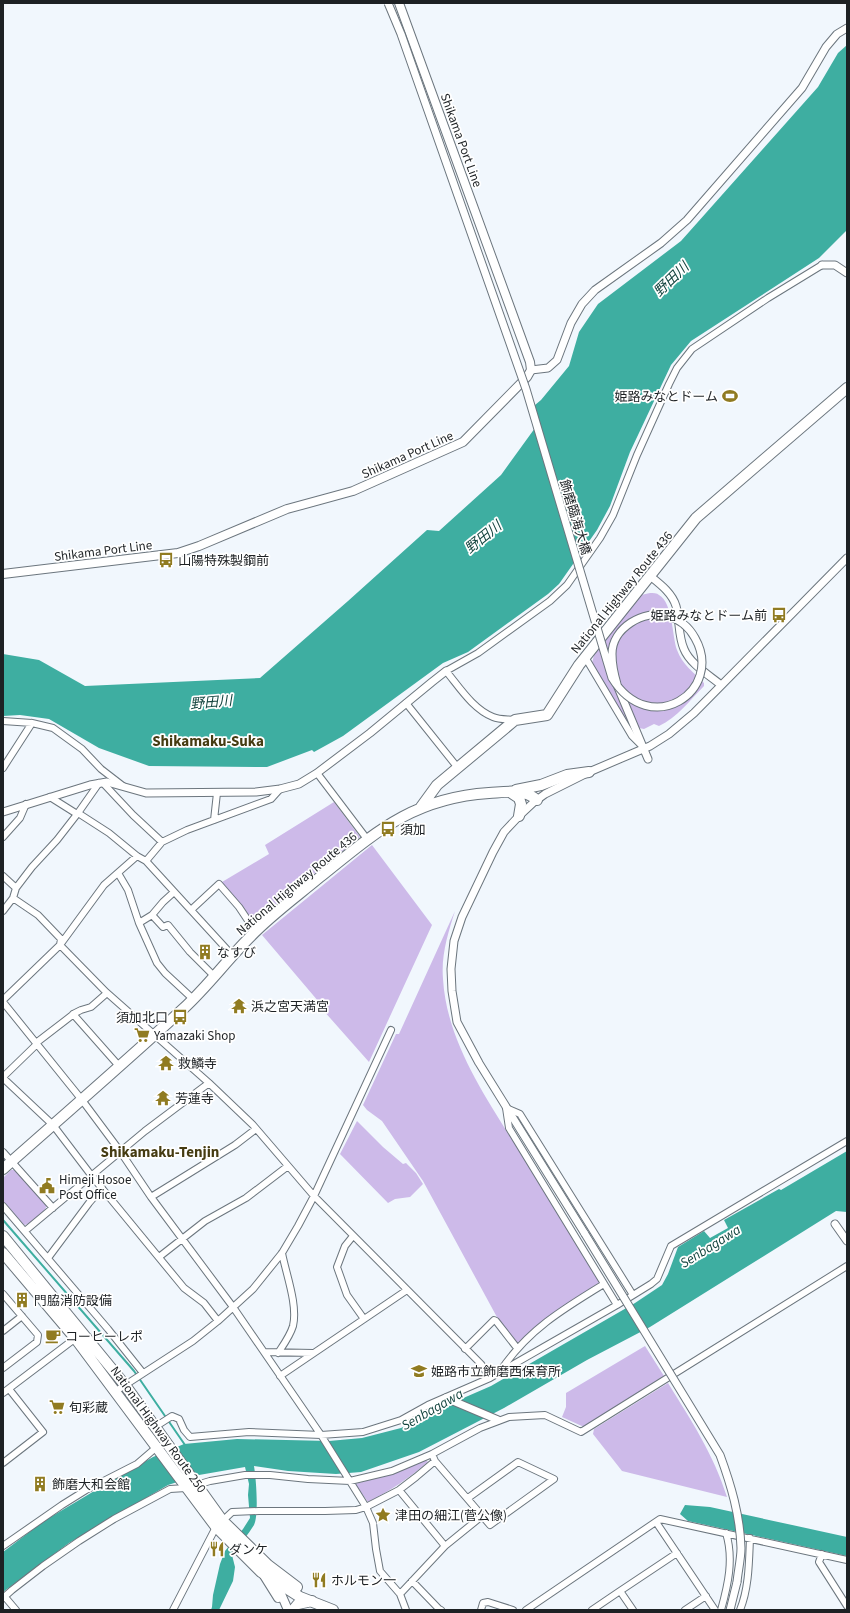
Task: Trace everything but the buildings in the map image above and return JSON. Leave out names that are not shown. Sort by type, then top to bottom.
[{"type":"highway","name":"National Highway Route 436","points":[[421,807],[437,786],[515,720],[548,715],[585,657],[696,518],[847,388]]},
{"type":"highway","points":[[510,792],[542,785],[567,775],[588,772]]},
{"type":"highway","name":"National Highway Route 436","points":[[7,1166],[193,999],[232,955],[256,931],[367,839],[395,820],[421,807],[440,801],[464,796],[510,792],[526,793],[532,795],[537,800]]},
{"type":"highway","points":[[510,792],[519,798],[521,804],[519,816]]},
{"type":"highway","name":"National Highway Route 250","points":[[3,1236],[79,1335],[116,1391],[186,1488],[265,1568]]},
{"type":"highway","name":"National Highway Route 250","points":[[4,1259],[79,1335],[129,1382],[159,1424],[165,1441],[223,1527]]},
{"type":"highway","points":[[265,1568],[275,1580],[300,1597],[333,1610]]},
{"type":"highway","points":[[265,1568],[305,1593],[312,1601]]},
{"type":"highway","points":[[293,1610],[298,1604],[312,1601]]},
{"type":"main road","name":"Shikama Port Line","points":[[3,574],[178,553],[287,510],[352,491],[463,442],[527,377],[531,370],[530,362],[399,3]]},
{"type":"main road","points":[[265,1568],[287,1610]]},
{"type":"main road","points":[[275,1580],[287,1610]]},
{"type":"street","name":"飾磨臨海大橋","points":[[388,3],[401,34],[526,390],[612,678],[621,692],[635,703],[656,707],[668,706],[679,701],[694,687],[702,663],[698,644],[692,632],[683,624],[673,618],[658,615],[648,615],[638,618],[627,625],[619,634],[614,644],[612,653],[617,684],[644,749],[648,759]]},
{"type":"street","points":[[531,370],[548,368],[558,360],[571,323],[582,304],[596,290],[661,244],[687,220],[802,88],[826,47],[836,34],[847,28]]},
{"type":"street","points":[[3,812],[50,797],[107,782],[146,792],[256,792],[280,789],[299,784],[317,773],[370,733],[446,671],[478,653],[550,601],[567,585],[600,538],[613,515],[637,455],[669,384],[678,368],[692,349],[768,298],[822,265],[835,265],[847,273]]},
{"type":"street","points":[[730,1610],[737,1582],[741,1549],[738,1517],[732,1486],[720,1455],[506,1108],[457,1022],[452,991],[451,969],[454,941],[462,918],[493,852],[504,832],[519,816],[545,794],[588,772],[644,749],[663,738],[682,724],[847,558]]},
{"type":"street","points":[[650,576],[670,595],[676,606],[683,649],[689,658],[721,686]]},
{"type":"street","points":[[585,657],[632,736],[644,749]]},
{"type":"street","points":[[446,671],[469,699],[483,711],[495,718],[515,720]]},
{"type":"street","points":[[406,703],[458,768]]},
{"type":"street","points":[[3,721],[32,723],[53,728],[82,749],[100,769],[123,786]]},
{"type":"street","points":[[3,768],[32,723]]},
{"type":"street","points":[[317,773],[367,839]]},
{"type":"street","points":[[3,911],[13,898],[16,888],[32,867],[78,814],[101,783]]},
{"type":"street","points":[[101,783],[162,842]]},
{"type":"street","points":[[146,862],[162,842],[187,830],[271,799],[280,789]]},
{"type":"street","points":[[214,820],[217,793]]},
{"type":"street","points":[[50,797],[109,833],[146,862],[232,955]]},
{"type":"street","points":[[3,837],[20,818],[26,804]]},
{"type":"street","points":[[137,856],[104,886],[60,944],[3,1001],[82,1100],[120,1151],[151,1197],[183,1238],[265,1352],[321,1435],[366,1507],[372,1522],[380,1571],[400,1594],[406,1610]]},
{"type":"street","points":[[118,873],[128,890],[138,923],[157,964],[193,999]]},
{"type":"street","points":[[3,876],[16,888]]},
{"type":"street","points":[[191,910],[219,884],[239,907],[256,931]]},
{"type":"street","points":[[138,923],[152,914],[174,892]]},
{"type":"street","points":[[13,898],[38,915],[61,939],[60,944],[107,993],[209,1083],[256,1129],[314,1196],[481,1364],[490,1378]]},
{"type":"street","points":[[152,914],[163,927],[168,925],[190,952],[214,976]]},
{"type":"street","points":[[107,993],[91,1007],[74,1014],[36,1043],[3,1077],[53,1126],[91,1175],[184,1288],[204,1303],[218,1321]]},
{"type":"street","points":[[74,1014],[119,1066]]},
{"type":"street","points":[[116,1391],[193,1341],[218,1321],[253,1289],[282,1253],[314,1196],[392,1030]]},
{"type":"street","points":[[25,1231],[120,1151],[209,1083]]},
{"type":"street","points":[[506,1108],[509,1128],[617,1305]]},
{"type":"street","points":[[506,1108],[520,1114],[634,1295]]},
{"type":"street","points":[[151,1197],[235,1145],[256,1129]]},
{"type":"street","points":[[159,1424],[172,1416],[179,1419],[184,1430],[190,1437],[266,1432],[321,1435],[349,1434],[401,1420],[428,1405],[490,1378],[634,1295],[657,1279],[670,1246],[847,1141]]},
{"type":"street","points":[[3,1152],[7,1166],[53,1208]]},
{"type":"street","points":[[159,1257],[218,1213],[246,1198],[288,1166]]},
{"type":"street","points":[[48,1258],[102,1188]]},
{"type":"street","points":[[3,1206],[108,1329],[142,1374]]},
{"type":"street","points":[[835,1224],[847,1241]]},
{"type":"street","points":[[353,1236],[345,1246],[337,1267],[347,1295],[364,1319]]},
{"type":"street","points":[[278,1353],[288,1338],[293,1326],[294,1310],[282,1253]]},
{"type":"street","points":[[16,1610],[4,1598],[12,1590],[43,1566],[114,1519],[165,1490],[186,1488],[210,1481],[245,1475],[314,1480],[350,1480],[392,1471],[432,1454],[480,1428],[509,1417],[546,1415],[581,1432],[847,1266]]},
{"type":"street","points":[[500,1372],[517,1348],[537,1328],[558,1312],[604,1284]]},
{"type":"street","points":[[280,1376],[407,1290]]},
{"type":"street","points":[[3,1294],[38,1335],[37,1342],[3,1368]]},
{"type":"street","points":[[3,1330],[22,1316]]},
{"type":"street","points":[[465,1349],[494,1320],[517,1348]]},
{"type":"street","points":[[3,1393],[79,1335]]},
{"type":"street","points":[[265,1352],[313,1354]]},
{"type":"street","points":[[3,1463],[43,1432],[9,1388]]},
{"type":"street","points":[[446,1398],[498,1420]]},
{"type":"street","points":[[3,1546],[86,1490],[137,1464],[165,1441]]},
{"type":"street","points":[[432,1454],[434,1461],[468,1498],[490,1525],[554,1479],[518,1462],[468,1498]]},
{"type":"street","points":[[173,1610],[232,1512],[356,1510],[366,1507],[399,1490],[434,1461]]},
{"type":"street","points":[[399,1490],[445,1546]]},
{"type":"street","points":[[400,1594],[445,1546],[482,1516]]},
{"type":"street","points":[[526,1610],[660,1519],[847,1560]]},
{"type":"street","points":[[656,1522],[715,1610]]},
{"type":"street","points":[[721,1610],[729,1572],[730,1544],[726,1533]]},
{"type":"street","points":[[740,1610],[749,1566],[750,1538]]},
{"type":"street","points":[[592,1610],[677,1553]]},
{"type":"street","points":[[822,1554],[819,1562],[847,1606]]},
{"type":"street","points":[[412,1581],[441,1610]]},
{"type":"street","points":[[620,1591],[633,1610]]},
{"type":"street","points":[[685,1610],[706,1596]]},
{"type":"street","points":[[481,1610],[483,1603],[488,1602],[513,1610]]},
{"type":"shaded area","points":[[655,593],[664,599],[670,612],[675,644],[679,655],[704,683],[704,686],[666,723],[659,726],[654,724],[644,729],[629,726],[592,663],[595,651],[641,595]]},
{"type":"shaded area","points":[[334,802],[360,837],[254,922],[240,904],[221,885],[222,882],[269,854],[265,845]]},
{"type":"shaded area","points":[[372,845],[432,925],[369,1062],[323,1010],[324,1008],[262,935]]},
{"type":"shaded area","points":[[455,911],[444,953],[443,979],[446,1003],[452,1026],[461,1049],[471,1071],[495,1113],[601,1282],[540,1323],[516,1343],[498,1319],[423,1181],[382,1121],[367,1110],[363,1105],[396,1034],[399,1034]]},
{"type":"shaded area","points":[[357,1121],[383,1147],[403,1164],[406,1163],[416,1173],[423,1184],[410,1197],[395,1199],[388,1203],[340,1154]]},
{"type":"shaded area","points":[[11,1170],[16,1170],[47,1205],[44,1211],[37,1218],[24,1225],[3,1201],[3,1178]]},
{"type":"shaded area","points":[[645,1346],[664,1376],[584,1427],[562,1417],[566,1407],[566,1393]]},
{"type":"shaded area","points":[[668,1383],[709,1452],[727,1497],[622,1471],[593,1434],[594,1429]]},
{"type":"shaded area","points":[[426,1460],[428,1462],[406,1479],[368,1502],[355,1484],[391,1474]]},
{"type":"water","name":"野田川","points":[[847,45],[847,230],[819,258],[691,341],[671,365],[630,452],[610,506],[597,530],[559,584],[548,594],[468,652],[443,663],[343,736],[314,752],[312,750],[267,767],[149,766],[99,748],[49,719],[20,715],[3,716],[3,654],[39,660],[85,686],[260,678],[427,530],[439,531],[501,475],[535,428],[529,410],[541,400],[569,366],[579,332],[598,304],[681,241],[818,87],[838,53]]},
{"type":"water","name":"Senbagawa","points":[[847,1151],[847,1212],[836,1211],[650,1327],[587,1360],[504,1408],[419,1452],[361,1472],[336,1474],[288,1471],[254,1466],[257,1496],[256,1520],[252,1529],[232,1555],[235,1567],[233,1581],[219,1610],[211,1610],[220,1564],[225,1551],[250,1518],[248,1495],[249,1484],[245,1467],[199,1475],[168,1485],[69,1543],[3,1592],[3,1552],[44,1521],[153,1457],[184,1444],[237,1439],[329,1441],[362,1438],[401,1428],[445,1406],[491,1386],[635,1303],[662,1285],[668,1274],[678,1247],[704,1231],[710,1238],[728,1228],[724,1220],[779,1189],[781,1190]]},
{"type":"water","points":[[685,1505],[710,1507],[847,1537],[847,1556],[688,1521],[680,1514]]},
{"type":"waterway","points":[[3,1220],[134,1371],[185,1445]]},
{"type":"place","name":"姫路みなとドーム","points":[[730,396]]},
{"type":"place","name":"山陽特殊製鋼前","points":[[166,560]]},
{"type":"place","name":"姫路みなとドーム前","points":[[779,615]]},
{"type":"place","name":"須加","points":[[388,829]]},
{"type":"place","name":"なすび","points":[[205,952]]},
{"type":"place","name":"浜之宮天満宮","points":[[239,1006]]},
{"type":"place","name":"須加北口","points":[[180,1017]]},
{"type":"place","name":"Yamazaki Shop","points":[[142,1035]]},
{"type":"place","name":"救鱗寺","points":[[166,1063]]},
{"type":"place","name":"芳蓮寺","points":[[163,1098]]},
{"type":"place","name":"Himeji Hosoe Post Office","points":[[47,1186]]},
{"type":"place","name":"門脇消防設備","points":[[22,1300]]},
{"type":"place","name":"コーヒーレポ","points":[[53,1336]]},
{"type":"place","name":"姫路市立飾磨西保育所","points":[[419,1371]]},
{"type":"place","name":"旬彩蔵","points":[[57,1407]]},
{"type":"place","name":"飾磨大和会館","points":[[40,1484]]},
{"type":"place","name":"津田の細江(菅公像)","points":[[383,1515]]},
{"type":"place","name":"ダンケ","points":[[217,1549]]},
{"type":"place","name":"ホルモン一","points":[[319,1580]]},
{"type":"district","name":"Shikamaku-Suka","points":[[208,741]]},
{"type":"district","name":"Shikamaku-Tenjin","points":[[160,1152]]}]
